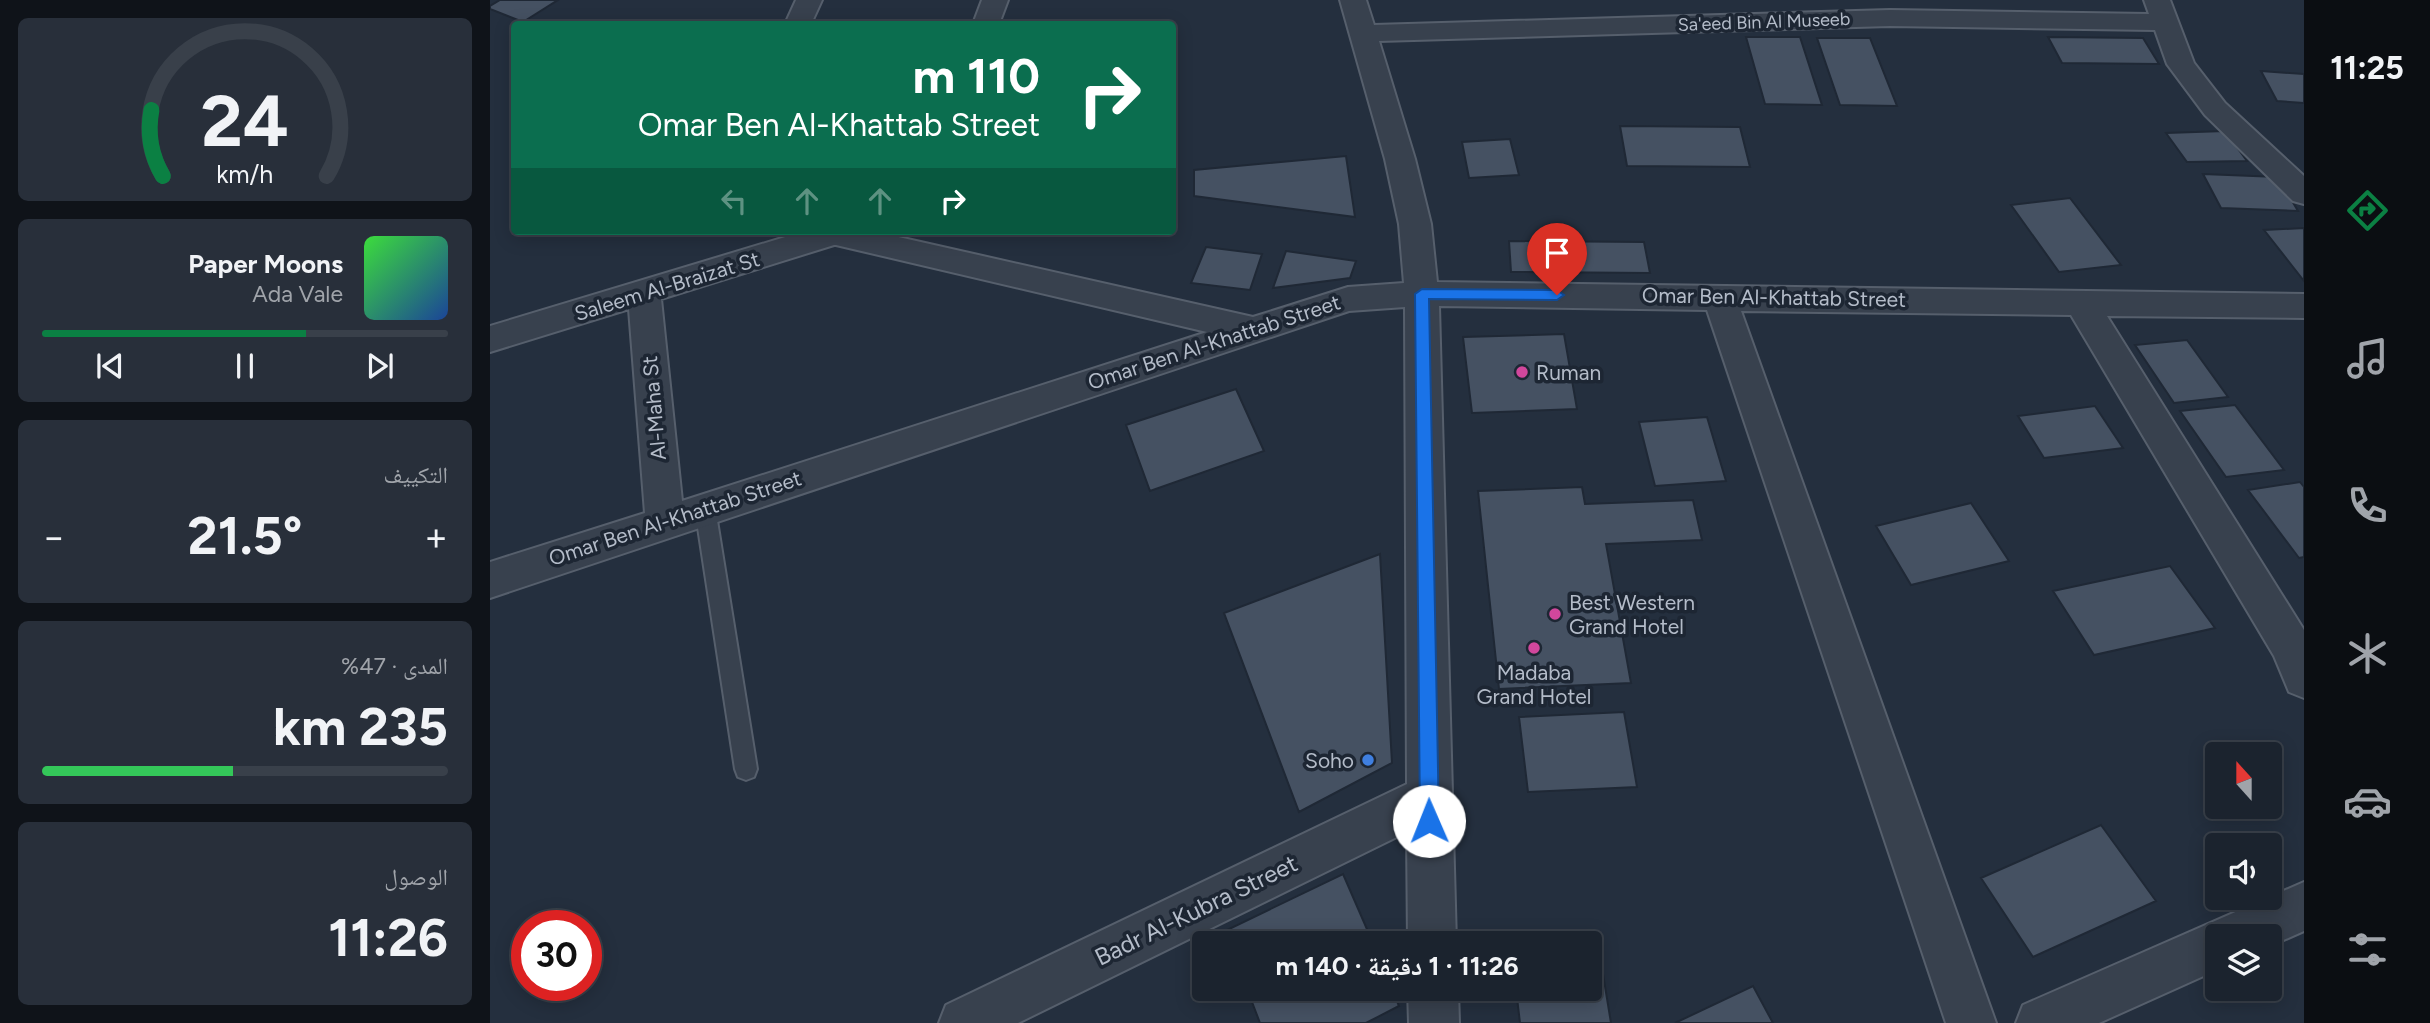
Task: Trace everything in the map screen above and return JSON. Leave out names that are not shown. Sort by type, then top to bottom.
[{"type":"street","points":[[799,21],[809,0]]},
{"type":"street","points":[[987,21],[995,0]]},
{"type":"street","name":"Sa'eed Bin Al Museeb","points":[[1358,16],[1888,9],[2160,11]]},
{"type":"street","points":[[2160,11],[2181,64],[2215,108],[2304,194]]},
{"type":"street","points":[[1358,16],[1401,159],[1415,224],[1422,294],[1432,931]]},
{"type":"street","name":"Saleem Al-Braizat St","points":[[490,340],[833,235]]},
{"type":"street","points":[[848,235],[1250,329]]},
{"type":"street","name":"Al-Maha St","points":[[644,294],[665,523]]},
{"type":"street","name":"Omar Ben Al-Khattab Street","points":[[490,580],[1348,299],[1422,294],[1719,296],[2304,306]]},
{"type":"street","points":[[1719,296],[1971,1023]]},
{"type":"street","points":[[2080,301],[2291,646],[2304,678]]},
{"type":"street","name":"Badr Al-Kubra Street","points":[[964,1023],[1429,797]]},
{"type":"street","points":[[2263,924],[2304,906]]},
{"type":"street","points":[[2041,1023],[2205,950]]},
{"type":"street","points":[[1433,1001],[1434,1023]]},
{"type":"lane","points":[[705,508],[746,769]]},
{"type":"building","points":[[500,0],[558,0],[525,21],[490,9],[490,6]]},
{"type":"building","points":[[1746,37],[1800,37],[1822,105],[1765,104]]},
{"type":"building","points":[[2048,37],[2143,38],[2159,64],[2062,63]]},
{"type":"building","points":[[1817,38],[1870,38],[1897,106],[1840,105]]},
{"type":"building","points":[[2261,71],[2304,74],[2304,103],[2277,101]]},
{"type":"building","points":[[1620,126],[1740,127],[1750,167],[1627,166]]},
{"type":"building","points":[[2225,131],[2247,161],[2187,162],[2166,133]]},
{"type":"building","points":[[1510,139],[1519,175],[1469,178],[1462,142]]},
{"type":"building","points":[[1346,156],[1355,217],[1194,196],[1194,170]]},
{"type":"building","points":[[2203,174],[2278,177],[2298,211],[2221,208]]},
{"type":"building","points":[[2070,198],[2121,265],[2059,272],[2011,205]]},
{"type":"building","points":[[2304,228],[2304,281],[2264,230]]},
{"type":"building","points":[[1509,241],[1644,242],[1650,273],[1511,272]]},
{"type":"building","points":[[1206,247],[1262,254],[1250,290],[1191,283]]},
{"type":"building","points":[[1286,251],[1356,261],[1350,278],[1273,288]]},
{"type":"building","points":[[1564,334],[1577,409],[1472,413],[1463,337]]},
{"type":"building","points":[[2187,340],[2228,397],[2174,403],[2135,345]]},
{"type":"building","points":[[1236,389],[1264,451],[1150,491],[1126,425]]},
{"type":"building","points":[[2235,405],[2284,470],[2226,477],[2180,411]]},
{"type":"building","points":[[2095,406],[2123,448],[2044,458],[2018,416]]},
{"type":"building","points":[[1707,417],[1726,481],[1655,486],[1639,422]]},
{"type":"building","points":[[2300,482],[2304,487],[2304,557],[2299,558],[2248,490]]},
{"type":"building","name":"Best Western Grand Hotel","points":[[1582,487],[1585,504],[1693,500],[1702,540],[1606,544],[1631,683],[1499,689],[1478,491]]},
{"type":"building","points":[[1971,503],[2009,561],[1911,585],[1876,526]]},
{"type":"building","points":[[1380,554],[1392,763],[1299,812],[1224,613]]},
{"type":"building","points":[[2170,566],[2215,628],[2094,655],[2053,591]]},
{"type":"building","points":[[1624,712],[1637,787],[1528,792],[1519,717]]},
{"type":"building","points":[[2101,825],[2156,901],[2033,957],[1981,878]]},
{"type":"building","points":[[1343,874],[1368,931],[1227,931]]},
{"type":"building","points":[[1602,968],[1611,1023],[1520,1023],[1517,1001],[1602,1001]]},
{"type":"building","points":[[1753,986],[1773,1023],[1675,1023]]},
{"type":"building","points":[[1252,1001],[1397,1001],[1399,1006],[1366,1023],[1260,1023]]},
{"type":"place","name":"Ruman","points":[[1522,372]]},
{"type":"place","name":"Best Western Grand Hotel","points":[[1555,614]]},
{"type":"place","name":"Madaba Grand Hotel","points":[[1534,648]]},
{"type":"place","name":"Soho","points":[[1368,760]]},
{"type":"route","points":[[1429,821],[1422,294],[1557,295]]}]
